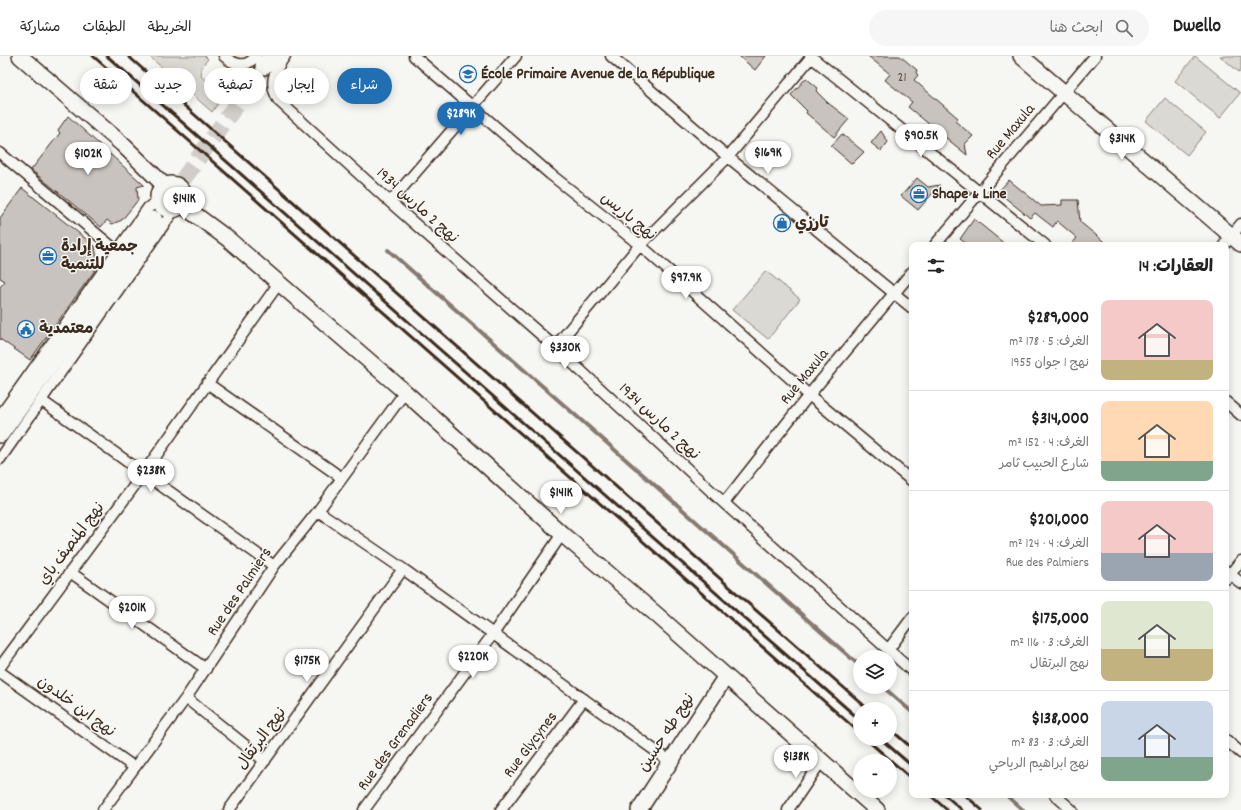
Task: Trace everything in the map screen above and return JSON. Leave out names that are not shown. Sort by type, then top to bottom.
[{"type":"main road","points":[[0,434],[154,220]]},
{"type":"street","points":[[20,56],[122,144],[165,186]]},
{"type":"street","name":"نهج 2 مارس 1934","points":[[285,56],[274,73],[272,80],[273,88],[279,101],[390,202],[556,347],[724,503],[888,650]]},
{"type":"street","name":"نهج باريس","points":[[414,56],[550,174],[640,245],[810,395],[909,478]]},
{"type":"street","points":[[390,202],[472,105],[516,56]]},
{"type":"street","points":[[611,56],[728,157],[909,305]]},
{"type":"street","points":[[556,347],[640,245],[728,157],[811,56],[1041,242]]},
{"type":"street","points":[[1021,56],[1234,237]]},
{"type":"street","name":"Rue Maxula","points":[[938,242],[1095,56]]},
{"type":"street","points":[[228,59],[241,65],[264,59]]},
{"type":"street","points":[[0,153],[117,251]]},
{"type":"street","points":[[0,459],[178,208],[184,197],[181,189],[174,184],[165,186],[159,192],[158,200],[163,208],[178,208],[224,236],[405,392],[562,534],[822,760],[877,810]]},
{"type":"street","points":[[0,416],[148,208],[158,200]]},
{"type":"street","name":"Rue Maxula","points":[[724,503],[810,395],[909,276]]},
{"type":"street","name":"نهج المنصف باي","points":[[0,667],[143,474],[279,283]]},
{"type":"street","points":[[207,383],[342,478]]},
{"type":"street","name":"Rue des Palmiers","points":[[103,810],[186,698],[274,566],[318,511],[405,392]]},
{"type":"street","points":[[42,401],[274,566]]},
{"type":"street","points":[[1229,405],[1241,415]]},
{"type":"street","points":[[318,511],[403,569],[671,762]]},
{"type":"street","name":"Rue des Grenadiers","points":[[364,810],[493,634],[562,534]]},
{"type":"street","points":[[1229,572],[1241,561]]},
{"type":"street","name":"نهج البرتقال","points":[[229,810],[403,569]]},
{"type":"street","points":[[70,572],[206,669]]},
{"type":"street","points":[[1229,575],[1241,583]]},
{"type":"street","points":[[888,650],[909,622]]},
{"type":"street","name":"نهج 2 مارس 1934","points":[[897,658],[909,668]]},
{"type":"street","name":"نهج ابن خلدون","points":[[0,672],[134,767]]},
{"type":"street","name":"نهج طه حسين","points":[[639,810],[726,676]]},
{"type":"street","points":[[186,698],[265,761]]},
{"type":"street","name":"Rue Glycynes","points":[[501,810],[584,699]]},
{"type":"street","points":[[1229,743],[1241,753]]},
{"type":"street","points":[[788,810],[822,760]]},
{"type":"street","points":[[1058,798],[1072,810]]},
{"type":"shaded area","points":[[149,56],[205,56],[208,59],[202,66],[201,76],[204,79],[204,104],[218,104],[212,112],[196,98],[196,68],[162,68]]},
{"type":"shaded area","points":[[1195,56],[1240,93],[1220,118],[1175,81]]},
{"type":"shaded area","points":[[1220,56],[1241,56],[1241,69],[1239,72]]},
{"type":"shaded area","points":[[1165,98],[1206,132],[1187,155],[1146,121]]},
{"type":"shaded area","points":[[766,271],[800,299],[768,339],[732,310]]},
{"type":"building","points":[[739,56],[766,56],[755,70]]},
{"type":"building","points":[[868,56],[900,56],[917,70],[916,73],[918,75],[914,80],[958,118],[955,121],[973,136],[965,144],[967,155],[908,107],[912,102],[885,80],[890,74]]},
{"type":"building","points":[[806,78],[818,88],[816,91],[828,103],[849,119],[834,137],[806,113],[807,111],[791,95]]},
{"type":"building","points":[[68,116],[144,185],[137,187],[138,200],[122,220],[112,224],[107,220],[101,227],[31,170],[60,133],[58,130]]},
{"type":"building","points":[[881,131],[888,142],[881,151],[871,143]]},
{"type":"building","points":[[842,134],[864,152],[852,164],[831,146]]},
{"type":"building","name":"Shape & Line","points":[[917,178],[928,187],[940,185],[918,210],[901,196]]},
{"type":"building","points":[[1009,180],[1041,206],[1062,205],[1062,200],[1078,200],[1080,222],[1104,242],[1074,242],[1077,238],[1057,221],[1053,227],[1035,213],[1030,218],[998,192]]},
{"type":"building","name":"جمعية إرادة للتنمية","points":[[22,188],[95,246],[98,266],[30,360],[0,339],[0,287],[5,281],[0,278],[0,218]]},
{"type":"building","points":[[974,219],[1002,242],[964,242],[960,239]]},
{"type":"waterway","points":[[388,250],[853,660]]},
{"type":"waterway","points":[[891,694],[909,709]]},
{"type":"waterway","points":[[1009,798],[1023,810]]},
{"type":"tunnel","points":[[154,220],[264,66]]},
{"type":"railway","points":[[93,56],[853,727]]},
{"type":"railway","points":[[107,56],[853,714]]},
{"type":"railway","points":[[128,56],[860,702]]},
{"type":"railway","points":[[897,735],[909,745]]},
{"type":"railway","points":[[874,746],[909,776]]},
{"type":"railway","points":[[889,746],[909,763]]},
{"type":"railway","points":[[933,798],[947,810]]},
{"type":"railway","points":[[948,798],[962,810]]},
{"type":"railway","points":[[968,798],[982,810]]},
{"type":"place","name":"École Primaire Avenue de la République","points":[[468,74]]},
{"type":"place","name":"Shape & Line","points":[[919,194]]},
{"type":"place","name":"تارزي","points":[[782,223]]},
{"type":"place","name":"جمعية إرادة للتنمية","points":[[48,256]]},
{"type":"place","name":"معتمدية","points":[[26,329]]}]
